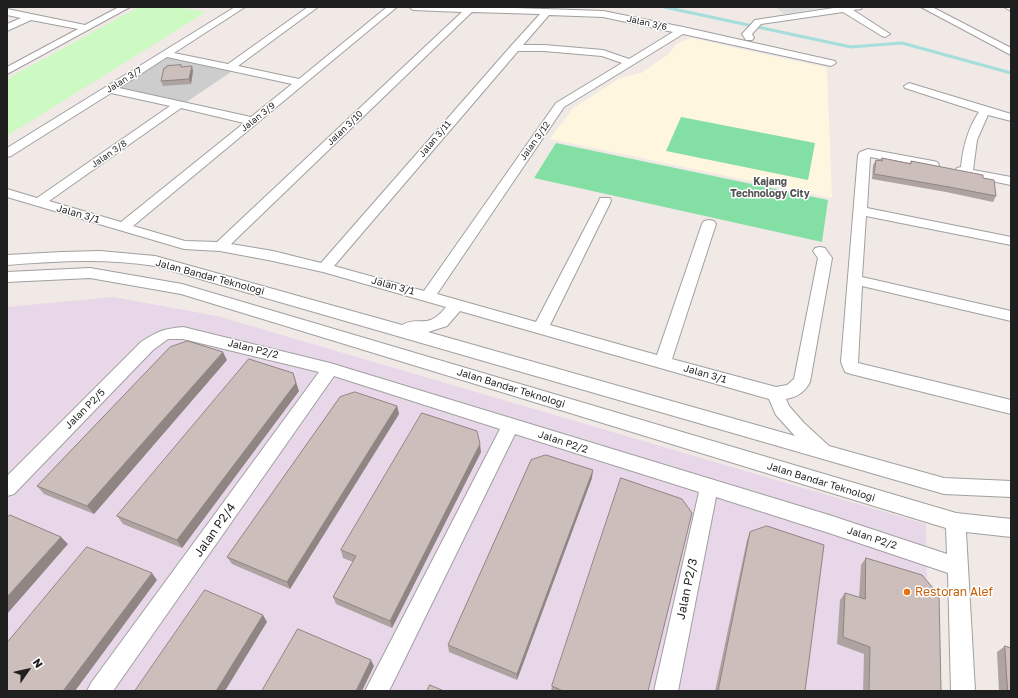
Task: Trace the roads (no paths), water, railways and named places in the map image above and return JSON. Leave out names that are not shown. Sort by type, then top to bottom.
[{"type":"street","points":[[7,71],[126,7]]},
{"type":"street","name":"Jalan 3/7","points":[[7,154],[241,7]]},
{"type":"street","points":[[230,67],[314,7]]},
{"type":"street","name":"Jalan 3/9","points":[[123,227],[393,7]]},
{"type":"street","name":"Jalan 3/6","points":[[413,7],[603,14],[683,30],[750,38],[831,62]]},
{"type":"street","points":[[750,38],[758,22],[770,23],[858,7]]},
{"type":"street","points":[[925,7],[1011,52]]},
{"type":"street","name":"Jalan 3/10","points":[[220,248],[470,9]]},
{"type":"street","points":[[845,9],[885,34]]},
{"type":"street","points":[[7,12],[86,28]]},
{"type":"street","name":"Jalan 3/11","points":[[324,268],[514,48],[547,12]]},
{"type":"street","points":[[7,28],[29,17]]},
{"type":"street","points":[[750,38],[770,23]]},
{"type":"street","name":"Jalan 3/12","points":[[428,296],[560,106],[683,30]]},
{"type":"street","points":[[514,48],[544,48],[603,53],[631,62]]},
{"type":"street","points":[[166,54],[300,82]]},
{"type":"street","points":[[909,86],[1011,118]]},
{"type":"street","points":[[110,89],[252,121]]},
{"type":"street","name":"Jalan 3/8","points":[[38,203],[180,104]]},
{"type":"street","points":[[967,172],[968,157],[974,128],[986,110]]},
{"type":"street","points":[[1011,181],[877,154],[868,153],[864,155],[849,362],[851,368],[1011,407]]},
{"type":"street","name":"Jalan 3/1","points":[[7,193],[184,245],[220,248],[273,256],[324,268],[776,394]]},
{"type":"street","points":[[541,328],[605,201]]},
{"type":"street","points":[[860,210],[1011,240]]},
{"type":"street","points":[[663,362],[709,224]]},
{"type":"street","points":[[820,251],[825,258],[802,382],[792,391],[776,394],[782,410],[798,428],[826,452]]},
{"type":"street","name":"Jalan Bandar Teknologi","points":[[7,260],[50,257],[104,256],[154,261],[944,486],[1011,490]]},
{"type":"street","name":"Jalan Bandar Teknologi","points":[[7,277],[90,273],[182,289],[956,522],[1011,528]]},
{"type":"street","points":[[855,280],[1011,316]]},
{"type":"street","points":[[396,329],[437,325],[446,320],[457,304]]},
{"type":"street","points":[[349,339],[345,332],[345,324],[349,320],[357,318]]},
{"type":"street","name":"Jalan P2/2","points":[[165,334],[183,333],[330,369],[829,524],[957,567]]},
{"type":"street","name":"Jalan P2/5","points":[[7,488],[147,346],[165,334]]},
{"type":"street","name":"Jalan P2/4","points":[[99,691],[330,369]]},
{"type":"street","points":[[377,691],[511,425]]},
{"type":"street","name":"Jalan P2/3","points":[[666,691],[709,487]]},
{"type":"street","points":[[956,522],[963,691]]},
{"type":"waterway","points":[[664,7],[851,47],[902,43],[1011,73]]},
{"type":"place","name":"Restoran Alef","points":[[907,592]]},
{"type":"district","name":"Kajang Technology City","points":[[770,188]]}]
